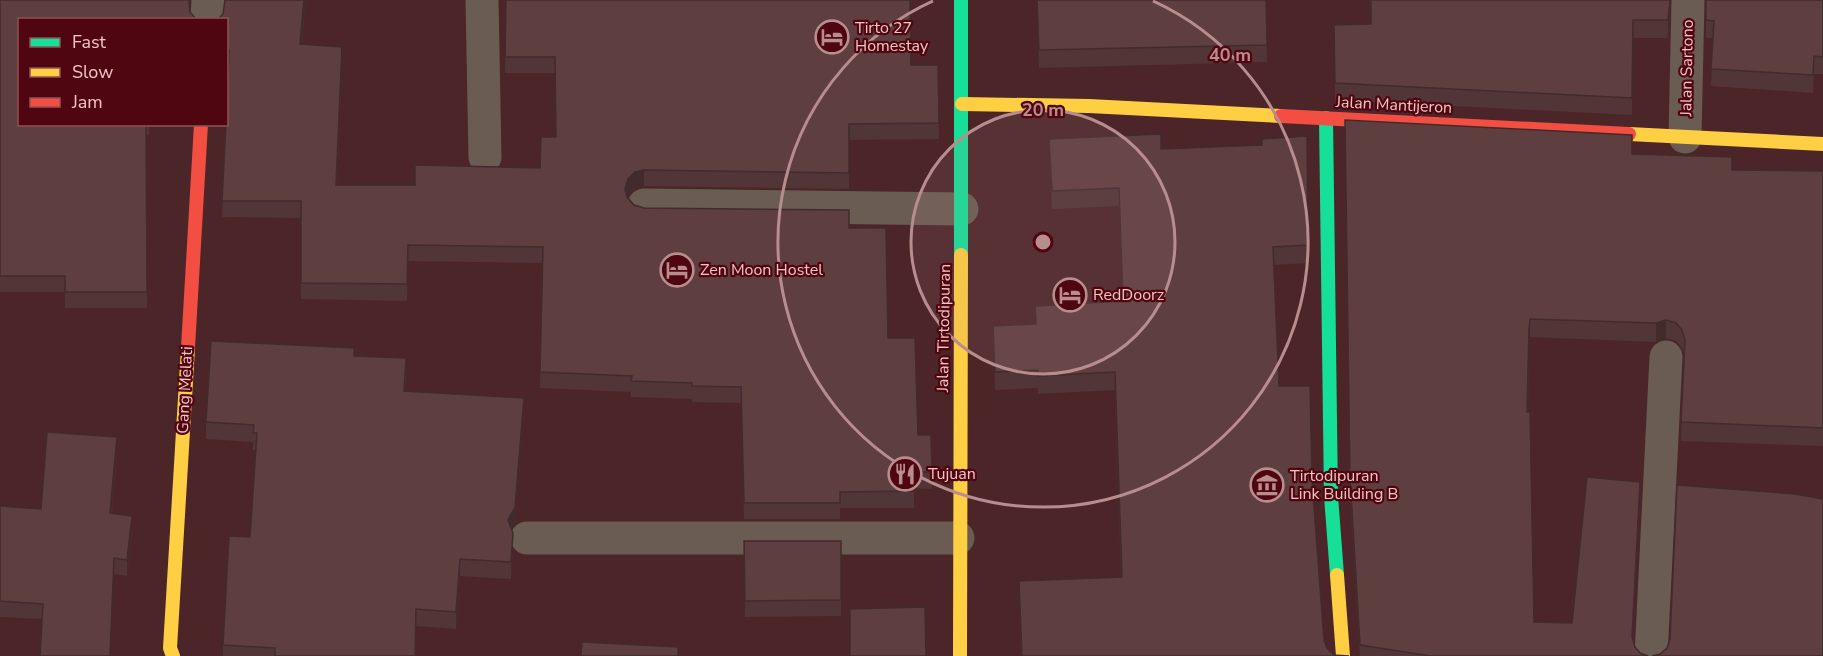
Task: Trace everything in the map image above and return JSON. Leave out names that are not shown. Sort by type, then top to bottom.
[{"type":"street","points":[[207,18],[208,0]]},
{"type":"street","points":[[482,0],[485,157]]},
{"type":"street","name":"Jalan Tirtodipuran","points":[[960,656],[958,538],[962,209],[961,0]]},
{"type":"street","name":"Jalan Sartono","points":[[1685,137],[1688,0]]},
{"type":"street","name":"Jalan Mantijeron","points":[[962,104],[1089,106],[1823,144]]},
{"type":"street","points":[[1326,118],[1331,496],[1343,656]]},
{"type":"street","name":"Gang Melati","points":[[173,656],[170,648],[201,126]]},
{"type":"street","points":[[644,205],[962,209]]},
{"type":"street","points":[[1651,656],[1666,357]]},
{"type":"street","points":[[527,538],[958,538]]},
{"type":"building","points":[[0,0],[189,0],[190,12],[195,18],[18,18],[18,126],[146,126],[147,292],[65,292],[65,276],[0,276]]},
{"type":"building","points":[[225,0],[304,0],[300,44],[342,47],[336,185],[415,185],[415,165],[540,168],[541,137],[556,137],[555,57],[505,57],[506,0],[910,0],[911,65],[938,65],[939,123],[849,124],[849,173],[644,170],[635,172],[628,179],[625,189],[627,197],[634,205],[644,208],[849,210],[849,228],[886,228],[888,338],[915,338],[918,435],[931,435],[932,472],[914,472],[914,491],[840,492],[840,503],[744,503],[741,387],[631,381],[632,376],[540,372],[543,247],[408,245],[407,284],[301,283],[301,201],[222,201],[225,126],[228,126],[229,50],[228,18],[219,18],[223,14]]},
{"type":"building","points":[[1037,0],[1266,0],[1267,45],[1039,50]]},
{"type":"building","points":[[1371,0],[1670,0],[1668,20],[1633,20],[1632,98],[1335,83],[1334,25],[1371,24]]},
{"type":"building","points":[[1706,0],[1823,0],[1823,57],[1814,56],[1813,75],[1711,69],[1714,21],[1706,20]]},
{"type":"building","points":[[1345,120],[1632,135],[1632,154],[1732,157],[1732,170],[1823,171],[1823,428],[1681,422],[1685,340],[1682,330],[1676,323],[1666,320],[1656,323],[1530,319],[1527,412],[1530,412],[1534,622],[1572,623],[1587,477],[1640,482],[1632,637],[1640,653],[1648,656],[1431,656],[1360,645],[1350,477]]},
{"type":"building","points":[[1161,134],[1161,149],[1262,145],[1262,139],[1307,136],[1308,245],[1273,247],[1279,386],[1310,386],[1312,480],[1324,640],[1327,648],[1334,655],[1349,656],[1022,656],[1019,581],[1122,577],[1115,372],[1038,376],[1038,370],[995,372],[993,326],[1036,324],[1035,306],[1123,301],[1119,188],[1052,191],[1049,139]]},
{"type":"building","points":[[211,341],[354,348],[354,356],[406,358],[404,391],[524,398],[515,507],[508,520],[513,533],[511,562],[460,559],[456,612],[416,609],[415,656],[275,656],[275,648],[223,645],[229,536],[250,537],[257,433],[253,433],[254,425],[206,422]]},
{"type":"building","points":[[47,432],[117,437],[110,513],[132,516],[127,560],[114,558],[110,656],[40,656],[43,604],[0,601],[0,506],[41,509]]},
{"type":"building","points":[[1677,485],[1795,494],[1823,499],[1823,656],[1652,656],[1660,654],[1667,648],[1670,639]]},
{"type":"building","points":[[744,541],[841,541],[841,600],[745,601]]},
{"type":"building","points":[[925,607],[926,656],[850,656],[850,609]]},
{"type":"building","points":[[582,642],[678,647],[678,656],[581,656]]},
{"type":"traffic: fast","points":[[961,0],[961,255]]},
{"type":"traffic: fast","points":[[1326,118],[1331,496],[1337,575]]},
{"type":"traffic: slow","points":[[962,104],[1089,106],[1281,116]]},
{"type":"traffic: slow","points":[[1629,134],[1823,144]]},
{"type":"traffic: slow","points":[[960,656],[961,255]]},
{"type":"traffic: slow","points":[[173,656],[170,648],[188,348]]},
{"type":"traffic: slow","points":[[1337,575],[1343,656]]},
{"type":"traffic: jam","points":[[1281,116],[1629,134]]},
{"type":"traffic: jam","points":[[188,348],[201,126]]},
{"type":"place","name":"Tirto 27 Homestay","points":[[832,37]]},
{"type":"place","name":"Zen Moon Hostel","points":[[677,270]]},
{"type":"place","name":"RedDoorz","points":[[1070,295]]},
{"type":"place","name":"Tujuan","points":[[905,474]]},
{"type":"place","name":"Tirtodipuran Link Building B","points":[[1267,485]]}]
